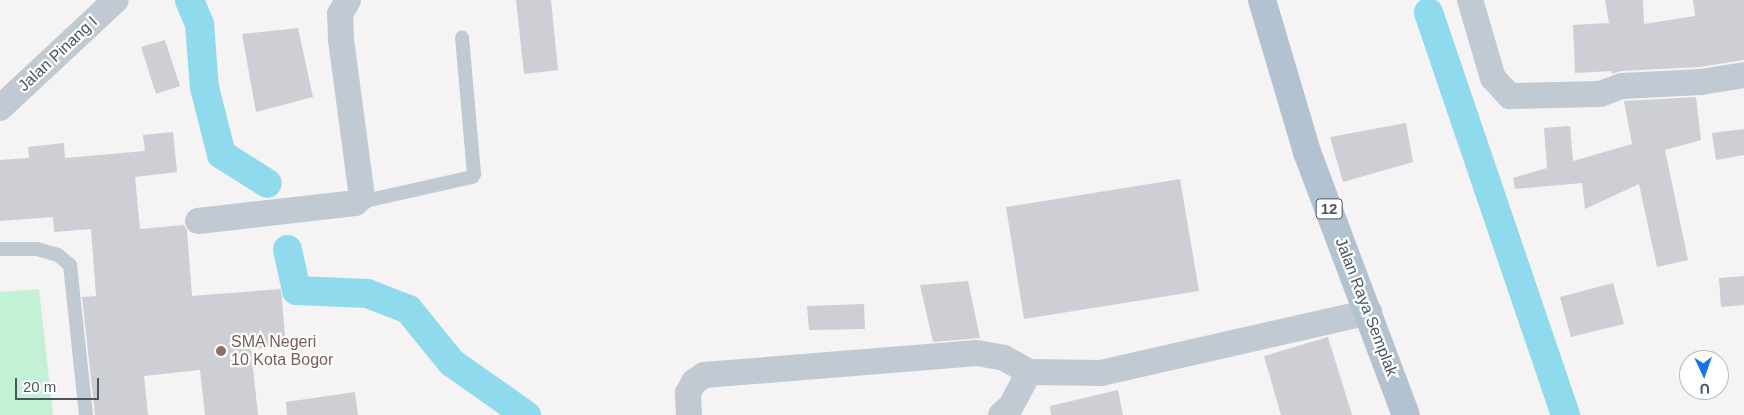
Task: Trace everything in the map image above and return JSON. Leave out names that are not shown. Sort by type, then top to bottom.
[{"type":"main road","name":"Jalan Raya Semplak","points":[[1262,0],[1307,152],[1369,312],[1406,415]]},
{"type":"street","name":"Jalan Pinang I","points":[[0,108],[116,0]]},
{"type":"street","points":[[198,221],[355,203],[362,197],[341,31],[340,14],[348,0]]},
{"type":"street","points":[[1470,0],[1494,78],[1510,96],[1600,94],[1622,86],[1701,82],[1744,75]]},
{"type":"street","points":[[689,415],[688,393],[694,382],[704,376],[920,356],[977,353],[1004,358],[1029,372],[1101,373],[1369,312]]},
{"type":"street","points":[[1002,415],[1011,406],[1029,372]]},
{"type":"lane","points":[[355,203],[472,177],[474,174],[462,38]]},
{"type":"lane","points":[[0,249],[37,249],[58,255],[70,265],[86,415]]},
{"type":"green space","points":[[39,289],[53,415],[0,415],[0,292]]},
{"type":"building","points":[[516,0],[551,0],[558,70],[524,74]]},
{"type":"building","points":[[1605,0],[1643,0],[1644,24],[1695,16],[1693,0],[1744,0],[1744,60],[1699,67],[1621,71],[1612,74],[1611,71],[1575,73],[1573,25],[1609,23]]},
{"type":"building","points":[[298,28],[313,97],[256,112],[242,34]]},
{"type":"building","points":[[165,40],[180,86],[156,94],[141,47]]},
{"type":"building","points":[[1696,97],[1701,140],[1665,150],[1688,260],[1657,267],[1639,184],[1585,209],[1582,183],[1515,189],[1513,178],[1547,168],[1544,128],[1570,126],[1573,161],[1632,144],[1624,101]]},
{"type":"building","points":[[1406,123],[1413,162],[1343,182],[1330,137]]},
{"type":"building","points":[[1744,129],[1744,155],[1716,160],[1712,133]]},
{"type":"building","points":[[173,132],[177,172],[135,177],[140,229],[184,225],[187,231],[192,296],[281,289],[286,347],[251,349],[258,415],[205,415],[200,370],[144,376],[148,415],[95,415],[82,297],[96,296],[91,229],[54,232],[53,217],[0,221],[0,160],[29,158],[28,147],[64,143],[65,158],[145,151],[143,135]]},
{"type":"building","points":[[1180,179],[1199,291],[1024,319],[1006,207]]},
{"type":"building","points":[[1744,276],[1744,305],[1721,307],[1719,278]]},
{"type":"building","points":[[968,281],[980,338],[933,342],[920,285]]},
{"type":"building","points":[[1613,283],[1624,324],[1571,337],[1560,297]]},
{"type":"building","points":[[864,304],[865,329],[809,330],[807,306]]},
{"type":"building","points":[[1328,337],[1352,415],[1281,415],[1264,356]]},
{"type":"building","points":[[1118,390],[1123,415],[1051,415],[1050,406]]},
{"type":"building","points":[[355,392],[358,415],[287,415],[286,402]]},
{"type":"waterway","points":[[189,0],[199,24],[204,87],[221,154],[267,183]]},
{"type":"waterway","points":[[1428,12],[1565,415]]},
{"type":"waterway","points":[[287,249],[296,290],[367,293],[408,309],[451,362],[526,415]]},
{"type":"place","name":"SMA Negeri 10 Kota Bogor","points":[[221,351]]}]
